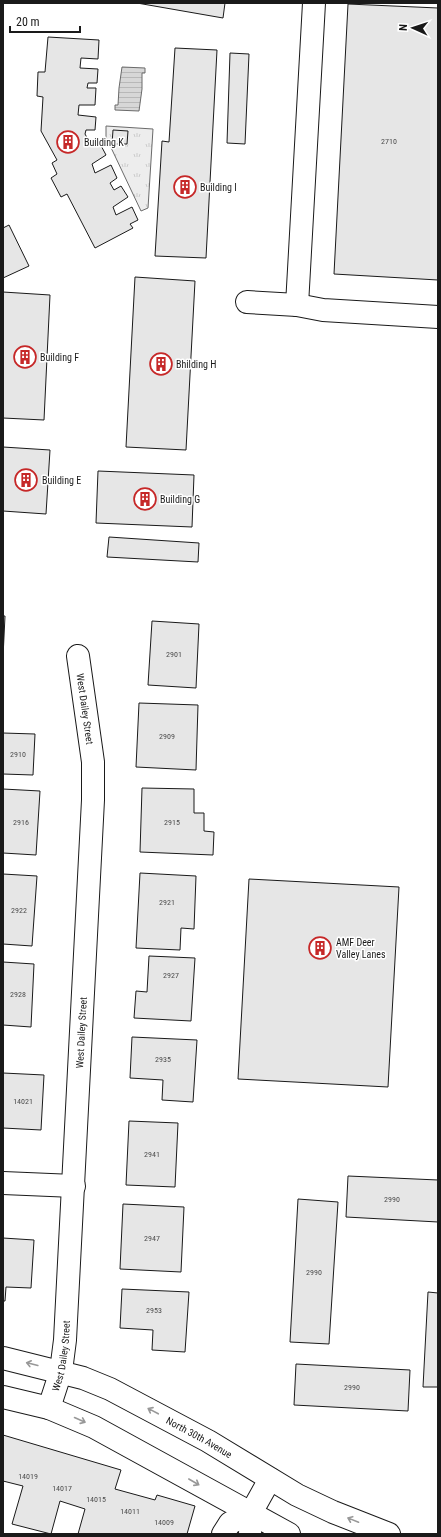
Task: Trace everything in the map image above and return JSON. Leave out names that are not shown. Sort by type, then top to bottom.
[{"type":"street","points":[[297,305],[314,3]]},
{"type":"street","points":[[247,302],[297,305],[324,310],[438,317]]},
{"type":"street","name":"West Dailey Street","points":[[49,1408],[61,1371],[66,1340],[93,800],[93,762],[78,656]]},
{"type":"street","points":[[3,1183],[74,1186]]},
{"type":"street","name":"North 30th Avenue","points":[[3,1358],[61,1371],[83,1378],[134,1402],[208,1441],[297,1495],[333,1512],[389,1534]]},
{"type":"street","points":[[3,1397],[49,1408],[94,1427],[250,1524]]},
{"type":"street","points":[[250,1524],[270,1479]]},
{"type":"street","points":[[223,1534],[230,1523],[250,1524],[289,1534]]},
{"type":"green space","points":[[106,126],[153,129],[148,208],[141,211],[106,137]]},
{"type":"shaded area","points":[[122,67],[145,68],[145,73],[142,73],[142,89],[139,111],[115,110],[115,105],[118,105]]},
{"type":"building","points":[[137,3],[225,3],[223,18]]},
{"type":"building","points":[[348,4],[438,8],[438,280],[334,274]]},
{"type":"building","name":"Building K","points":[[48,37],[99,40],[98,59],[81,58],[80,68],[98,69],[97,83],[88,83],[87,88],[96,88],[95,105],[79,105],[78,115],[96,117],[95,130],[86,130],[85,134],[91,145],[98,140],[106,155],[92,164],[95,173],[111,165],[117,178],[110,183],[114,190],[121,186],[128,197],[113,207],[116,215],[132,207],[138,220],[130,224],[133,228],[95,248],[67,194],[61,197],[51,178],[57,174],[52,163],[57,160],[41,131],[43,97],[37,96],[38,72],[45,72]]},
{"type":"building","name":"Building I","points":[[175,48],[217,50],[206,258],[155,256],[162,141],[169,142]]},
{"type":"building","points":[[230,53],[249,54],[245,144],[227,143]]},
{"type":"building","points":[[113,130],[128,131],[127,144],[112,144]]},
{"type":"building","points":[[9,225],[29,266],[3,278],[3,228]]},
{"type":"building","name":"Bhilding H","points":[[135,277],[195,281],[186,450],[126,447]]},
{"type":"building","name":"Building F","points":[[3,292],[50,295],[44,420],[3,418]]},
{"type":"building","name":"Building E","points":[[3,447],[50,450],[46,514],[3,511]]},
{"type":"building","name":"Building G","points":[[98,471],[194,475],[192,527],[96,523]]},
{"type":"building","points":[[109,537],[199,543],[198,562],[107,557]]},
{"type":"building","points":[[3,616],[5,616],[3,657]]},
{"type":"building","points":[[152,621],[199,624],[196,688],[148,685]]},
{"type":"building","points":[[139,703],[198,705],[196,770],[136,767]]},
{"type":"building","points":[[3,733],[35,734],[33,775],[3,774]]},
{"type":"building","points":[[142,788],[194,789],[194,813],[204,813],[204,831],[214,832],[213,855],[140,852]]},
{"type":"building","points":[[3,789],[40,791],[36,855],[3,853]]},
{"type":"building","points":[[140,873],[196,876],[194,929],[181,928],[180,950],[136,948]]},
{"type":"building","points":[[3,874],[37,876],[32,946],[3,944]]},
{"type":"building","name":"AMF Deer Valley Lanes","points":[[249,879],[399,887],[388,1087],[238,1079]]},
{"type":"building","points":[[149,956],[195,958],[191,1021],[134,1018],[136,991],[147,992]]},
{"type":"building","points":[[3,962],[34,964],[31,1027],[3,1025]]},
{"type":"building","points":[[132,1037],[197,1040],[193,1102],[162,1100],[163,1080],[130,1078]]},
{"type":"building","points":[[3,1073],[44,1075],[41,1130],[3,1128]]},
{"type":"building","points":[[129,1121],[178,1123],[175,1187],[126,1185]]},
{"type":"building","points":[[348,1176],[438,1180],[438,1222],[346,1217]]},
{"type":"building","points":[[298,1199],[338,1202],[329,1344],[290,1342]]},
{"type":"building","points":[[123,1204],[184,1207],[181,1272],[120,1269]]},
{"type":"building","points":[[3,1238],[34,1240],[31,1288],[6,1287],[5,1301],[3,1301]]},
{"type":"building","points":[[122,1289],[189,1292],[185,1352],[152,1350],[153,1330],[120,1328]]},
{"type":"building","points":[[428,1292],[438,1293],[438,1387],[423,1387]]},
{"type":"building","points":[[296,1364],[410,1370],[408,1411],[294,1405]]},
{"type":"building","points":[[3,1435],[121,1470],[115,1489],[155,1500],[157,1495],[195,1506],[187,1534],[78,1534],[85,1509],[60,1501],[51,1534],[12,1524],[23,1486],[3,1481]]},
{"type":"place","name":"Building K","points":[[68,142]]},
{"type":"place","name":"Building I","points":[[185,187]]},
{"type":"place","name":"Building F","points":[[25,357]]},
{"type":"place","name":"Bhilding H","points":[[161,364]]},
{"type":"place","name":"Building E","points":[[26,480]]},
{"type":"place","name":"Building G","points":[[145,499]]},
{"type":"place","name":"AMF Deer Valley Lanes","points":[[320,948]]}]
